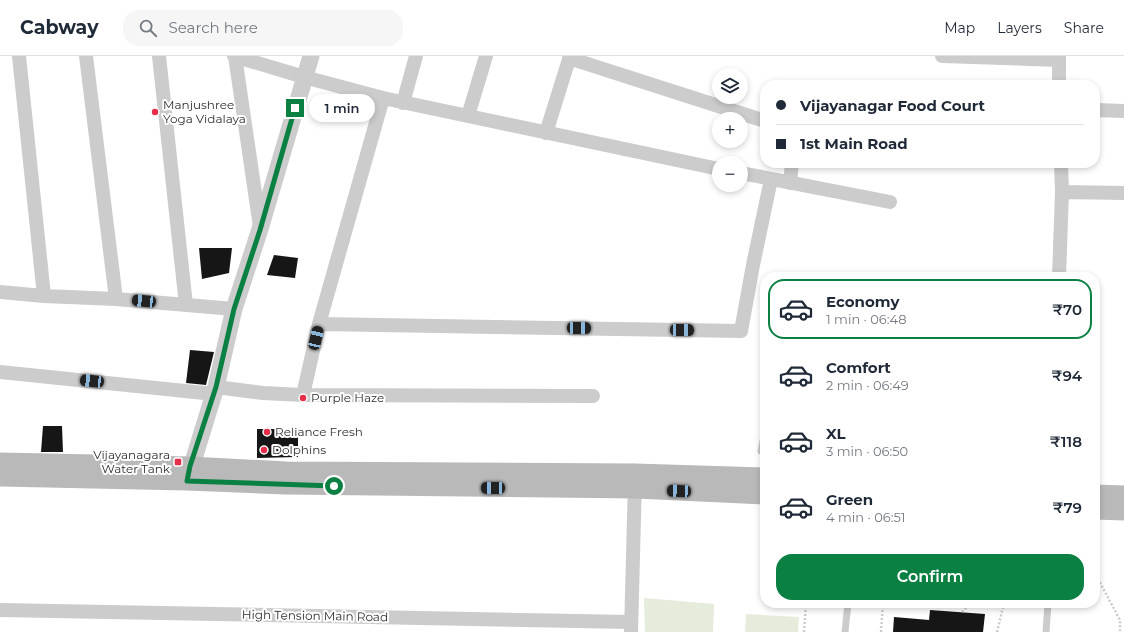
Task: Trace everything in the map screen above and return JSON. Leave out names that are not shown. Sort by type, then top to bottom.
[{"type":"main road","points":[[0,462],[189,474],[286,485],[760,478]]},
{"type":"main road","points":[[0,478],[189,474]]},
{"type":"main road","points":[[636,481],[760,494]]},
{"type":"main road","points":[[1100,494],[1124,495]]},
{"type":"main road","points":[[1100,510],[1124,511]]},
{"type":"street","points":[[19,56],[44,296]]},
{"type":"street","points":[[86,56],[116,299]]},
{"type":"street","points":[[159,56],[186,305]]},
{"type":"street","points":[[260,230],[234,56],[304,77],[383,98],[712,168]]},
{"type":"street","points":[[189,474],[215,390],[234,309],[260,230],[311,56]]},
{"type":"street","points":[[403,102],[416,56]]},
{"type":"street","points":[[468,116],[486,56]]},
{"type":"street","points":[[942,56],[1059,58],[1060,80]]},
{"type":"street","points":[[546,133],[569,57],[760,119]]},
{"type":"street","points":[[303,395],[319,324],[383,98]]},
{"type":"street","points":[[1100,110],[1124,111]]},
{"type":"street","points":[[790,182],[791,168]]},
{"type":"street","points":[[1059,272],[1062,192],[1061,168]]},
{"type":"street","points":[[748,174],[890,202]]},
{"type":"street","points":[[319,324],[741,331],[771,179]]},
{"type":"street","points":[[1062,192],[1124,193]]},
{"type":"street","points":[[0,292],[44,296],[116,299],[234,309]]},
{"type":"street","points":[[0,372],[215,390],[303,395],[593,396]]},
{"type":"street","points":[[631,627],[636,481]]},
{"type":"street","name":"High Tension Main Road","points":[[0,610],[631,627]]},
{"type":"lane","points":[[846,632],[848,608]]},
{"type":"lane","points":[[1046,632],[1048,608]]},
{"type":"path","points":[[1100,583],[1120,620],[1120,632]]},
{"type":"path","points":[[804,632],[806,608]]},
{"type":"path","points":[[881,632],[883,608]]},
{"type":"path","points":[[962,612],[966,608]]},
{"type":"path","points":[[997,632],[1003,608]]},
{"type":"green space","points":[[644,598],[714,604],[713,632],[645,632]]},
{"type":"green space","points":[[746,614],[799,617],[798,632],[745,632]]},
{"type":"building","points":[[199,248],[232,248],[229,273],[202,279]]},
{"type":"building","points":[[274,255],[298,258],[295,278],[267,275]]},
{"type":"building","points":[[190,350],[214,352],[206,385],[186,383]]},
{"type":"building","points":[[43,426],[62,426],[63,452],[41,452]]},
{"type":"building","points":[[257,429],[298,429],[298,457],[257,458]]},
{"type":"building","points":[[930,610],[985,614],[983,632],[893,632],[894,617],[929,620]]},
{"type":"place","name":"Manjushree Yoga Vidalaya","points":[[155,112]]},
{"type":"place","name":"Purple Haze","points":[[303,398]]},
{"type":"place","name":"Reliance Fresh","points":[[267,432]]},
{"type":"place","name":"Dolphins","points":[[264,450]]},
{"type":"place","name":"Vijayanagara Water Tank","points":[[178,462]]},
{"type":"route","points":[[295,108],[260,230],[234,309],[216,387],[190,466],[187,481],[334,486]]}]
